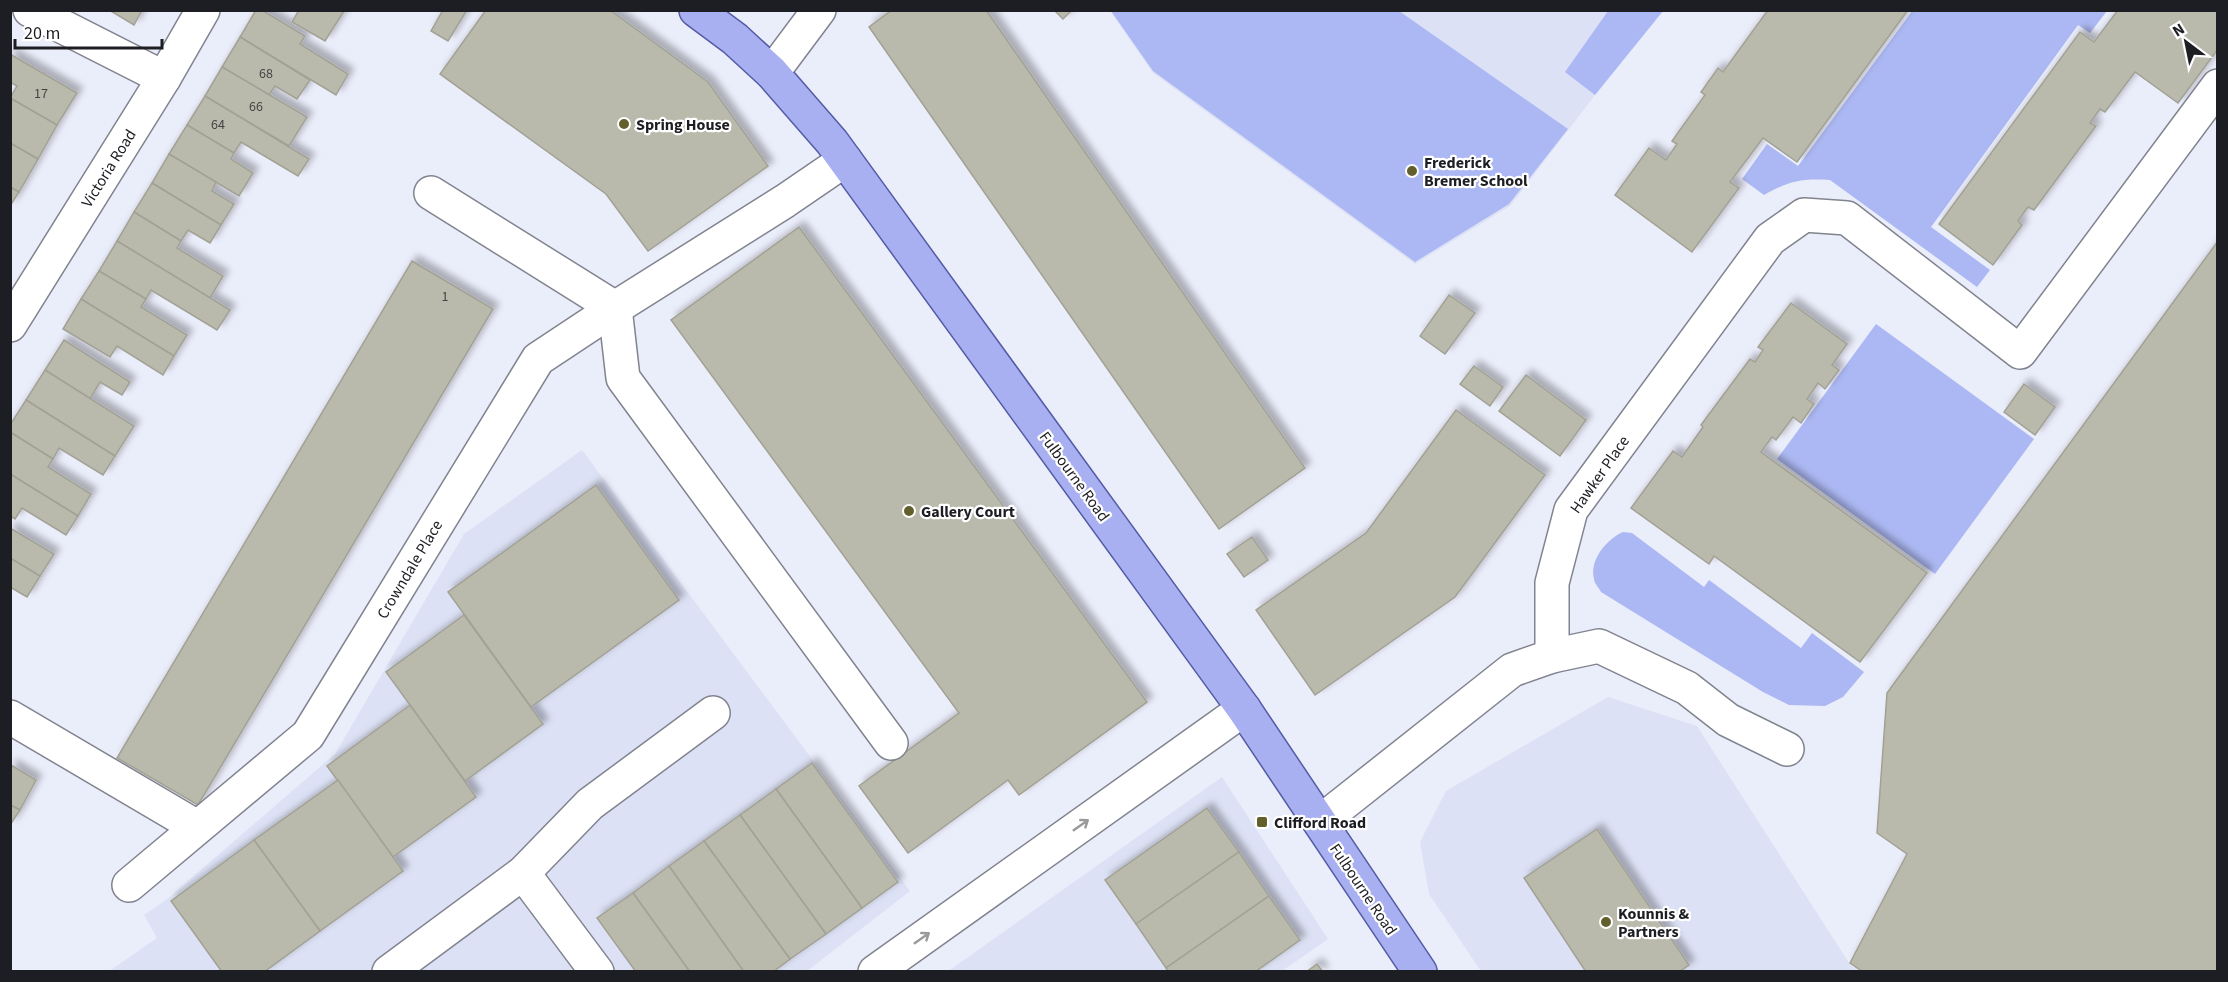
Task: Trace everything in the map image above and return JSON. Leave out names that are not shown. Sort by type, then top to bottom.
[{"type":"main road","name":"Fulbourne Road","points":[[696,10],[735,39],[772,73],[803,106],[845,160],[1244,710],[1420,972]]},
{"type":"street","points":[[30,10],[164,78]]},
{"type":"street","name":"Victoria Road","points":[[10,325],[164,78],[203,10]]},
{"type":"street","points":[[772,73],[819,10]]},
{"type":"street","name":"Hawker Place","points":[[1552,656],[1552,583],[1571,510],[1770,239],[1804,215],[1846,218],[2020,352],[2217,86]]},
{"type":"street","name":"Crowndale Place","points":[[129,885],[308,735],[538,359],[845,160]]},
{"type":"street","points":[[431,193],[615,308],[623,378],[891,743]]},
{"type":"street","points":[[1320,822],[1512,670],[1552,656],[1599,646],[1688,688],[1728,720],[1787,749]]},
{"type":"street","points":[[874,972],[1244,710]]},
{"type":"street","points":[[389,972],[523,873],[590,804],[713,713]]},
{"type":"street","points":[[10,717],[197,827]]},
{"type":"street","points":[[523,873],[597,972]]},
{"type":"shaded area","points":[[1913,10],[2107,11],[2090,33],[2078,25],[1931,227],[1990,270],[1977,287],[1830,180],[1796,182],[1781,186],[1764,195],[1742,179],[1767,144],[1798,166]]},
{"type":"shaded area","name":"Frederick Bremer School","points":[[1110,11],[1663,11],[1510,206],[1415,264],[1153,73]]},
{"type":"shaded area","name":"Frederick Bremer School","points":[[1111,11],[1399,11],[1568,129],[1509,204],[1415,262],[1153,71]]},
{"type":"shaded area","points":[[1608,11],[1663,11],[1595,95],[1565,72]]},
{"type":"shaded area","points":[[1876,324],[2034,439],[1935,574],[1777,459]]},
{"type":"shaded area","points":[[582,450],[910,891],[807,971],[108,972],[157,938],[144,915],[166,900],[335,754],[464,534]]},
{"type":"shaded area","points":[[1623,532],[1632,533],[1704,587],[1709,580],[1801,648],[1812,633],[1864,672],[1843,697],[1825,706],[1789,705],[1763,692],[1601,592],[1594,581],[1594,565],[1605,545]]},
{"type":"shaded area","points":[[1608,697],[1697,726],[1851,966],[1859,971],[1481,971],[1429,894],[1420,842],[1446,791]]},
{"type":"shaded area","points":[[1222,777],[1328,939],[1282,971],[947,972]]},
{"type":"building","points":[[109,10],[142,10],[134,25]]},
{"type":"building","points":[[256,10],[262,10],[305,36],[300,44],[348,74],[336,95],[240,37]]},
{"type":"building","points":[[299,10],[344,11],[325,41],[292,22]]},
{"type":"building","points":[[443,10],[467,10],[448,41],[431,31]]},
{"type":"building","name":"Spring House","points":[[486,10],[610,10],[708,82],[768,166],[648,251],[606,194],[440,74]]},
{"type":"building","points":[[892,10],[986,10],[1305,468],[1219,529],[869,27]]},
{"type":"building","points":[[1054,10],[1072,10],[1063,19]]},
{"type":"building","points":[[1768,10],[1908,10],[1797,162],[1763,138],[1730,182],[1739,188],[1692,252],[1615,195],[1649,148],[1666,160],[1677,144],[1672,141],[1705,95],[1701,92],[1718,68],[1723,72]]},
{"type":"building","points":[[2118,10],[2218,10],[2218,49],[2178,103],[2135,72],[2105,112],[2100,109],[2090,123],[2096,126],[2034,210],[2028,207],[2018,221],[2022,225],[1993,265],[1939,224],[2080,32],[2094,42]]},
{"type":"building","points":[[240,37],[310,80],[297,99],[275,86],[269,95],[222,67]]},
{"type":"building","points":[[10,54],[77,93],[57,125],[10,98],[17,86],[10,82]]},
{"type":"building","points":[[222,67],[307,117],[289,146],[205,96]]},
{"type":"building","points":[[205,96],[309,159],[298,176],[241,142],[234,153],[187,125]]},
{"type":"building","points":[[10,98],[57,125],[38,159],[10,143]]},
{"type":"building","points":[[187,125],[234,153],[231,159],[253,173],[239,196],[169,154]]},
{"type":"building","points":[[10,143],[38,159],[19,192],[10,187]]},
{"type":"building","points":[[169,154],[216,182],[212,191],[234,204],[221,225],[152,183]]},
{"type":"building","points":[[152,183],[221,225],[210,243],[188,230],[181,241],[134,212]]},
{"type":"building","points":[[10,187],[19,192],[10,206]]},
{"type":"building","points":[[134,212],[181,241],[177,248],[223,276],[210,298],[117,241]]},
{"type":"building","name":"Gallery Court","points":[[799,227],[1147,702],[1019,795],[1008,780],[908,853],[859,786],[959,713],[671,320]]},
{"type":"building","points":[[117,241],[230,310],[217,330],[151,290],[146,299],[99,271]]},
{"type":"building","points":[[2218,241],[2218,972],[1863,972],[1850,963],[1907,854],[1877,833],[1887,693]]},
{"type":"building","points":[[412,261],[493,309],[198,805],[117,758]]},
{"type":"building","points":[[99,271],[146,299],[141,307],[187,335],[174,356],[81,299]]},
{"type":"building","points":[[1449,295],[1475,313],[1445,354],[1420,336]]},
{"type":"building","points":[[81,299],[174,356],[163,375],[117,346],[110,357],[63,329]]},
{"type":"building","points":[[1791,303],[1847,344],[1832,365],[1839,370],[1825,389],[1818,383],[1807,399],[1814,404],[1801,423],[1793,417],[1776,440],[1772,437],[1761,452],[1927,573],[1860,662],[1714,556],[1709,564],[1631,508],[1673,451],[1682,457],[1703,427],[1701,425],[1750,359],[1755,362],[1763,350],[1758,347]]},
{"type":"building","points":[[64,340],[130,382],[122,395],[100,382],[90,399],[45,370]]},
{"type":"building","points":[[1474,366],[1503,387],[1490,406],[1460,384]]},
{"type":"building","points":[[45,370],[134,426],[115,456],[26,400]]},
{"type":"building","points":[[1526,375],[1586,420],[1560,456],[1499,411]]},
{"type":"building","points":[[2024,384],[2055,407],[2035,435],[2004,412]]},
{"type":"building","points":[[26,400],[115,456],[103,475],[59,448],[53,459],[10,432],[10,425]]},
{"type":"building","points":[[1456,410],[1545,475],[1455,597],[1315,695],[1256,610],[1366,533]]},
{"type":"building","points":[[10,432],[53,459],[48,467],[91,494],[78,516],[10,474]]},
{"type":"building","points":[[10,474],[78,516],[66,535],[22,508],[15,519],[10,516]]},
{"type":"building","points":[[596,485],[679,600],[531,707],[448,592]]},
{"type":"building","points":[[10,528],[54,554],[40,576],[10,558]]},
{"type":"building","points":[[1252,537],[1268,560],[1244,577],[1227,554]]},
{"type":"building","points":[[10,558],[40,576],[27,597],[10,587]]},
{"type":"building","points":[[464,615],[543,724],[465,781],[386,672]]},
{"type":"building","points":[[410,705],[476,797],[393,857],[327,766]]},
{"type":"building","points":[[812,763],[898,882],[862,908],[776,789]]},
{"type":"building","points":[[11,765],[36,780],[20,810],[10,805]]},
{"type":"building","points":[[338,780],[403,871],[320,931],[254,840]]},
{"type":"building","points":[[776,789],[862,908],[826,934],[740,815]]},
{"type":"building","points":[[10,805],[20,810],[10,825]]},
{"type":"building","points":[[1207,808],[1239,852],[1136,924],[1105,880]]},
{"type":"building","points":[[740,815],[826,934],[790,959],[704,841]]},
{"type":"building","name":"Kounnis & Partners","points":[[1597,829],[1689,965],[1679,972],[1586,972],[1524,878]]},
{"type":"building","points":[[254,840],[320,931],[264,972],[222,972],[171,901]]},
{"type":"building","points":[[704,841],[790,959],[773,972],[744,972],[669,866]]},
{"type":"building","points":[[1239,852],[1269,896],[1166,968],[1136,924]]},
{"type":"building","points":[[669,866],[744,972],[690,972],[633,893]]},
{"type":"building","points":[[633,893],[690,972],[636,972],[597,918]]},
{"type":"building","points":[[1269,896],[1300,940],[1255,972],[1169,972],[1166,968]]},
{"type":"building","points":[[1317,964],[1323,972],[1306,972]]},
{"type":"place","name":"Spring House","points":[[624,124]]},
{"type":"place","name":"Frederick Bremer School","points":[[1412,171]]},
{"type":"place","name":"Gallery Court","points":[[909,511]]},
{"type":"place","name":"Clifford Road","points":[[1262,822]]},
{"type":"place","name":"Kounnis & Partners","points":[[1606,922]]}]
